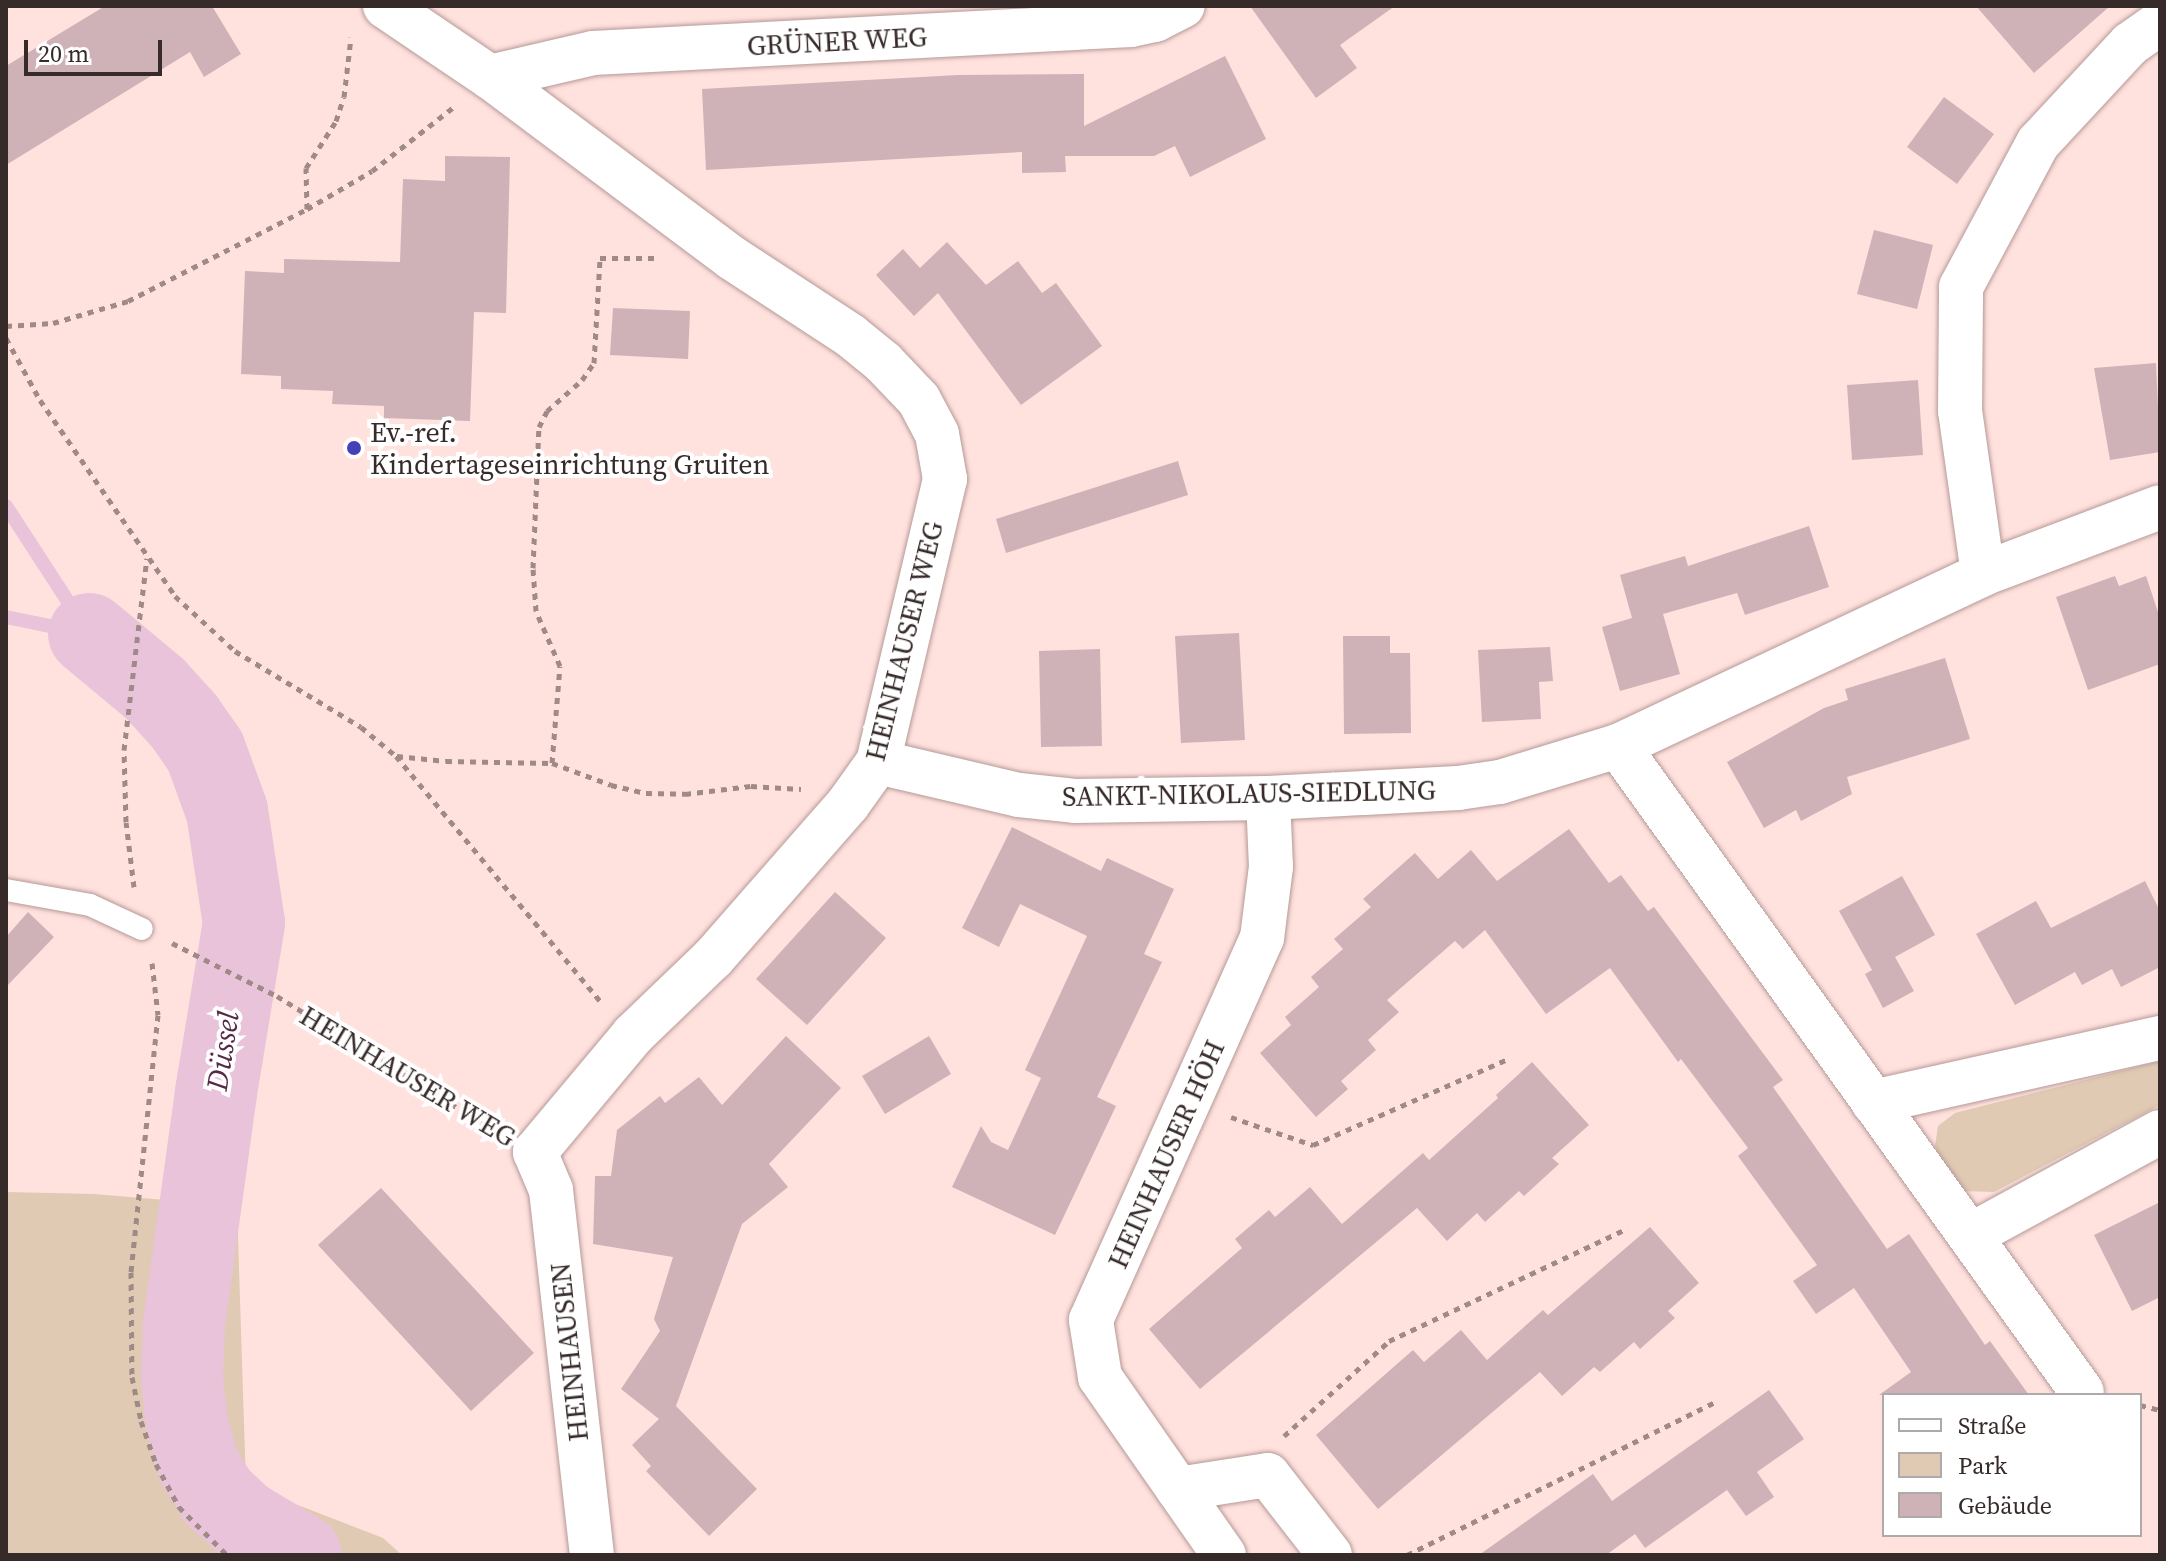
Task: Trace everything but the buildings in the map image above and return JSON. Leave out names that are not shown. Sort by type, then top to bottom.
[{"type":"street","name":"GRÜNER WEG","points":[[490,77],[593,53],[1131,25],[1155,20],[1183,6]]},
{"type":"street","name":"HEINHAUSER WEG","points":[[369,17],[490,77],[732,258],[851,336],[883,362],[919,400],[937,434],[945,479],[878,762],[848,804],[713,958],[633,1035],[535,1152]]},
{"type":"street","points":[[1983,574],[1960,411],[1961,287],[2038,143],[2130,44],[2160,23]]},
{"type":"street","name":"SANKT-NIKOLAUS-SIEDLUNG","points":[[878,762],[1019,795],[1075,801],[1268,798],[1458,788],[1500,782],[1618,746],[1983,574],[2160,507]]},
{"type":"street","points":[[1618,746],[2082,1392]]},
{"type":"street","name":"HEINHAUSER HÖH","points":[[1224,1555],[1100,1377],[1091,1320],[1262,938],[1271,867],[1268,798]]},
{"type":"street","points":[[1873,1102],[2160,1038]]},
{"type":"street","points":[[1971,1235],[2160,1132]]},
{"type":"street","name":"HEINHAUSEN","points":[[535,1152],[551,1190],[592,1555]]},
{"type":"street","points":[[1178,1489],[1268,1475],[1330,1555]]},
{"type":"lane","points":[[6,890],[90,905],[142,929]]},
{"type":"path","points":[[307,209],[306,168],[324,144],[344,97],[369,17]]},
{"type":"path","points":[[6,326],[53,323],[128,301],[307,209],[409,145],[490,77]]},
{"type":"path","points":[[552,763],[560,666],[536,611],[533,568],[539,427],[547,411],[582,380],[594,363],[600,258],[657,258]]},
{"type":"path","points":[[6,338],[40,400],[175,596],[225,642],[361,727],[396,756],[599,1000],[633,1035]]},
{"type":"path","points":[[147,558],[127,709],[126,822],[142,929],[153,963],[158,1015],[131,1272],[132,1377],[141,1421],[156,1464],[179,1507],[227,1555]]},
{"type":"path","points":[[396,756],[446,761],[552,763],[611,785],[646,793],[685,794],[751,786],[796,788],[848,804]]},
{"type":"path","name":"HEINHAUSER WEG","points":[[174,945],[277,996],[535,1152]]},
{"type":"path","points":[[1190,1103],[1313,1145],[1508,1059]]},
{"type":"path","points":[[1268,1475],[1284,1433],[1389,1341],[1628,1228]]},
{"type":"path","points":[[1407,1555],[1715,1402]]},
{"type":"green space","points":[[2160,1061],[2160,1105],[1994,1192],[1963,1191],[1948,1178],[1935,1146],[1938,1126],[1955,1113]]},
{"type":"green space","points":[[6,1192],[94,1194],[237,1206],[246,1485],[383,1538],[402,1555],[6,1555]]},
{"type":"waterway","points":[[6,506],[89,634]]},
{"type":"waterway","name":"Düssel","points":[[6,617],[89,634]]},
{"type":"waterway","name":"Düssel","points":[[89,634],[155,689],[184,721],[205,751],[227,811],[244,923],[216,1093],[184,1325],[182,1377],[187,1425],[199,1467],[218,1497],[244,1521],[301,1555]]},
{"type":"place","name":"Ev.-ref. Kindertageseinrichtung Gruiten","points":[[354,448]]}]
